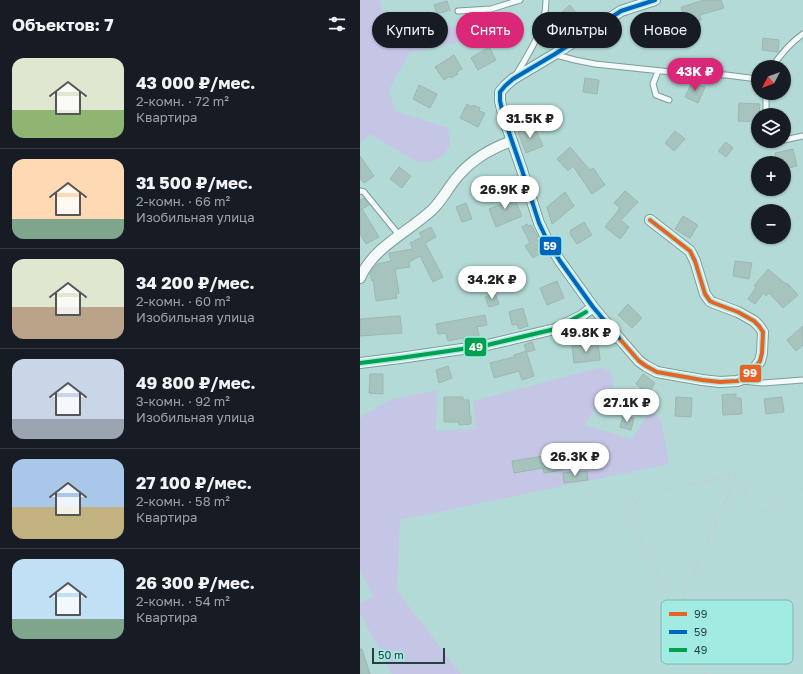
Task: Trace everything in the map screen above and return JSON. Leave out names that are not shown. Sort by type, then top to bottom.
[{"type":"street","points":[[650,220],[690,251],[695,261],[705,294],[710,300],[738,312],[754,321],[763,332],[760,361],[750,374],[743,379],[737,381],[720,382],[657,372],[639,360],[619,338],[593,307],[548,242],[539,223],[500,102],[500,92],[513,79],[555,54],[621,11],[652,0]]},
{"type":"street","points":[[360,278],[378,252],[433,209],[458,175],[481,155],[512,141]]},
{"type":"street","points":[[360,362],[483,346],[555,329],[581,316],[593,307]]},
{"type":"street","points":[[555,329],[619,338]]},
{"type":"lane","points":[[458,11],[491,9],[520,0]]},
{"type":"lane","points":[[513,79],[531,49],[542,25],[546,11],[546,0]]},
{"type":"lane","points":[[777,60],[793,41],[803,34]]},
{"type":"lane","points":[[555,54],[595,64],[690,74],[726,75],[751,78]]},
{"type":"lane","points":[[658,71],[653,84],[656,94],[670,100]]},
{"type":"lane","points":[[791,139],[803,136]]},
{"type":"lane","points":[[360,187],[362,192],[399,235]]},
{"type":"lane","points":[[737,381],[763,383],[803,380]]},
{"type":"path","points":[[749,148],[757,148]]},
{"type":"path","points":[[738,474],[751,505],[767,512],[802,489]]},
{"type":"path","points":[[670,600],[629,514],[643,493],[738,474]]},
{"type":"path","points":[[682,600],[738,474]]},
{"type":"path","points":[[701,664],[706,674]]},
{"type":"shaded area","points":[[360,0],[380,0],[383,11],[386,12],[372,12],[372,48],[432,48],[409,53],[389,90],[395,111],[448,128],[450,145],[444,155],[432,162],[416,161],[370,134],[360,144]]},
{"type":"shaded area","points":[[448,27],[456,27],[456,43],[448,45]]},
{"type":"shaded area","points":[[602,367],[611,372],[614,385],[584,425],[632,439],[650,411],[661,419],[669,464],[400,520],[397,591],[461,674],[392,674],[360,613],[360,603],[373,597],[360,569],[360,418],[389,400],[437,390],[436,431],[476,429],[473,401]]},
{"type":"building","points":[[704,0],[721,0],[724,8],[701,15],[701,12],[682,12],[681,7]]},
{"type":"building","points":[[447,1],[450,10],[436,12],[434,5]]},
{"type":"building","points":[[570,5],[575,12],[562,12]]},
{"type":"building","points":[[763,38],[779,40],[778,52],[762,50]]},
{"type":"building","points":[[490,48],[496,60],[478,70],[471,58]]},
{"type":"building","points":[[454,55],[462,69],[457,72],[458,74],[451,78],[450,76],[444,80],[435,67]]},
{"type":"building","points":[[585,78],[599,80],[597,94],[583,92]]},
{"type":"building","points":[[692,82],[705,87],[698,103],[685,97]]},
{"type":"building","points":[[419,85],[437,94],[430,108],[413,99]]},
{"type":"building","points":[[739,103],[760,104],[760,108],[751,108],[751,122],[738,121]]},
{"type":"building","points":[[467,104],[472,107],[473,105],[480,108],[479,111],[485,113],[478,127],[460,118]]},
{"type":"building","points":[[534,125],[543,146],[526,153],[518,132]]},
{"type":"building","points":[[675,131],[685,139],[674,151],[665,143]]},
{"type":"building","points":[[726,142],[733,148],[726,157],[718,151]]},
{"type":"building","points":[[570,147],[590,170],[593,168],[605,185],[592,194],[573,166],[568,171],[557,159]]},
{"type":"building","points":[[793,149],[797,166],[791,167],[791,156],[776,156],[775,153]]},
{"type":"building","points":[[360,156],[374,176],[364,183],[360,178]]},
{"type":"building","points":[[399,167],[411,176],[402,188],[390,179]]},
{"type":"building","points":[[507,191],[512,199],[514,198],[522,216],[496,227],[489,209],[502,204],[497,196]]},
{"type":"building","points":[[625,191],[638,202],[621,220],[629,227],[620,239],[605,227],[620,208],[614,203]]},
{"type":"building","points":[[565,192],[574,206],[552,224],[547,207]]},
{"type":"building","points":[[364,198],[369,205],[362,209],[379,237],[366,244],[360,234],[360,200]]},
{"type":"building","points":[[466,203],[472,219],[462,222],[456,207]]},
{"type":"building","points":[[683,216],[698,225],[690,238],[675,229]]},
{"type":"building","points":[[584,222],[592,235],[577,244],[570,234],[571,230]]},
{"type":"building","points":[[527,224],[528,226],[531,225],[538,237],[536,238],[544,251],[533,258],[525,246],[530,243],[522,227]]},
{"type":"building","points":[[431,227],[436,237],[425,243],[443,277],[433,282],[420,256],[409,262],[410,267],[395,269],[399,293],[396,294],[397,298],[376,301],[373,280],[372,281],[370,273],[372,270],[377,264],[391,261],[389,253],[413,249],[410,243],[422,237],[419,233]]},
{"type":"building","points":[[735,261],[752,263],[749,279],[733,276]]},
{"type":"building","points":[[768,269],[786,284],[787,283],[798,295],[783,308],[769,293],[766,296],[763,293],[755,304],[748,299],[756,287],[754,286]]},
{"type":"building","points":[[557,281],[564,298],[547,305],[540,288]]},
{"type":"building","points":[[495,293],[499,304],[489,307],[485,297]]},
{"type":"building","points":[[628,304],[642,318],[632,328],[618,315]]},
{"type":"building","points":[[523,308],[528,326],[519,329],[517,324],[512,325],[509,312]]},
{"type":"building","points":[[485,315],[487,325],[477,327],[480,340],[464,342],[463,338],[448,341],[446,333],[438,334],[436,324]]},
{"type":"building","points":[[400,316],[402,333],[360,336],[360,319]]},
{"type":"building","points":[[803,326],[803,345],[796,351],[787,340]]},
{"type":"building","points":[[532,342],[535,350],[527,352],[524,345]]},
{"type":"building","points":[[598,342],[600,360],[574,363],[572,346]]},
{"type":"building","points":[[526,351],[534,376],[522,380],[519,371],[494,378],[490,363],[514,357],[514,355]]},
{"type":"building","points":[[448,366],[452,378],[439,383],[436,370]]},
{"type":"building","points":[[370,374],[383,374],[383,394],[369,393]]},
{"type":"building","points":[[643,374],[655,383],[644,399],[648,402],[641,412],[630,405],[641,388],[636,384]]},
{"type":"building","points":[[736,394],[736,398],[741,398],[742,414],[723,415],[722,395]]},
{"type":"building","points":[[444,397],[463,397],[463,400],[469,400],[471,424],[459,425],[459,422],[444,422]]},
{"type":"building","points":[[676,397],[692,398],[691,417],[675,416]]},
{"type":"building","points":[[782,397],[784,412],[766,414],[764,399]]},
{"type":"building","points":[[623,416],[634,418],[631,430],[620,427]]},
{"type":"building","points":[[559,450],[562,470],[544,473],[543,468],[514,473],[512,461],[543,456],[542,452]]},
{"type":"building","points":[[587,471],[588,480],[564,483],[563,473]]},
{"type":"building","points":[[360,649],[362,649],[370,674],[360,674]]},
{"type":"transit line","name":"59","points":[[619,338],[593,307],[548,242],[539,223],[504,118],[500,101],[500,92],[513,79],[555,54],[621,11],[655,0]]},
{"type":"transit line","name":"99","points":[[555,329],[619,338],[639,361],[657,372],[720,382],[737,381],[750,374],[760,361],[763,332],[754,321],[738,312],[710,301],[705,294],[695,261],[690,251],[650,220]]},
{"type":"transit line","name":"49","points":[[360,363],[483,346],[555,329],[586,312]]}]
